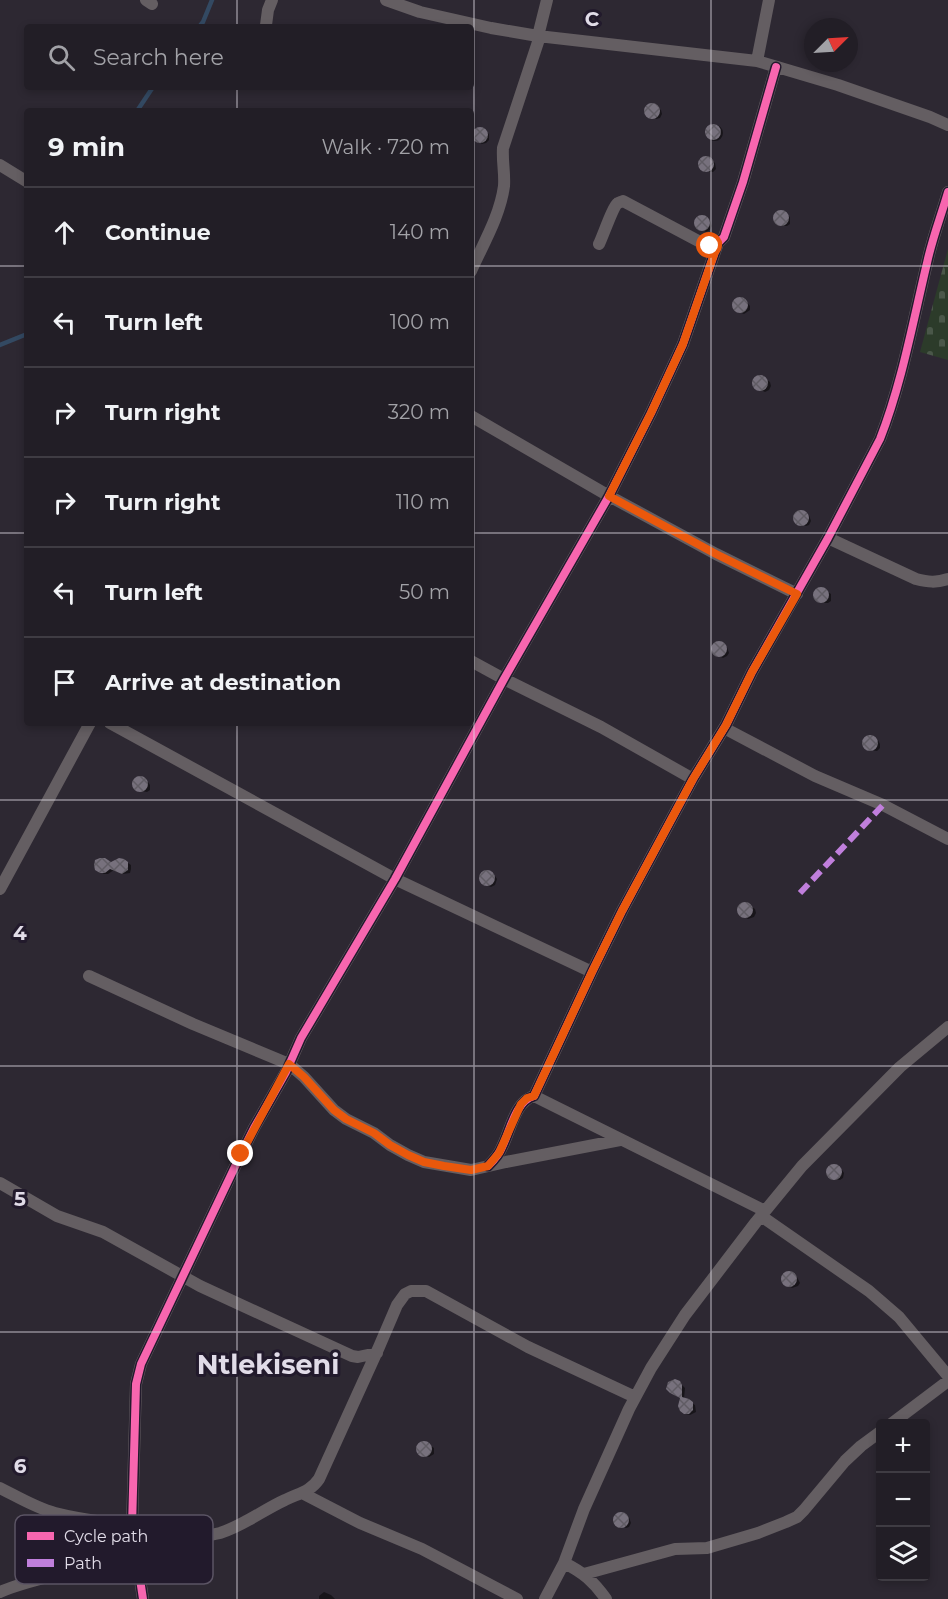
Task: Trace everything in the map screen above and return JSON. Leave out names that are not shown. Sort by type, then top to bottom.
[{"type":"street","points":[[266,24],[272,0]]},
{"type":"street","points":[[386,0],[420,12],[473,24]]},
{"type":"street","points":[[474,264],[498,210],[503,188],[503,148],[539,36],[547,0]]},
{"type":"street","points":[[757,61],[769,0]]},
{"type":"street","points":[[474,24],[539,36],[757,61],[838,85],[948,125]]},
{"type":"street","points":[[599,244],[613,210],[620,201],[704,244],[710,246],[718,243],[724,237],[743,182],[776,67]]},
{"type":"street","points":[[0,165],[24,180]]},
{"type":"street","points":[[534,1096],[622,911],[828,538],[880,439],[904,360],[927,262],[948,192]]},
{"type":"street","points":[[132,1515],[137,1374],[153,1338],[249,1137],[301,1038],[395,879],[504,680],[609,496],[683,344],[718,243]]},
{"type":"street","points":[[474,418],[609,496],[716,554],[797,594]]},
{"type":"street","points":[[828,538],[916,579],[928,582],[948,579]]},
{"type":"street","points":[[474,663],[504,680],[601,727],[693,779]]},
{"type":"street","points":[[0,890],[88,726]]},
{"type":"street","points":[[115,726],[395,879],[592,972]]},
{"type":"street","points":[[724,728],[815,776],[883,805],[948,839]]},
{"type":"street","points":[[89,976],[193,1024],[289,1064],[334,1110],[408,1155],[424,1162],[471,1170],[620,1140]]},
{"type":"street","points":[[545,1599],[564,1563],[584,1509],[635,1397],[685,1315],[802,1166],[900,1067],[948,1027]]},
{"type":"street","points":[[488,1166],[499,1153],[521,1104],[527,1098],[534,1096],[763,1213],[869,1291],[899,1317],[948,1376]]},
{"type":"street","points":[[0,1183],[57,1216],[103,1232],[200,1286],[352,1356],[377,1353]]},
{"type":"street","points":[[213,1534],[229,1530],[314,1486],[401,1299],[411,1291],[426,1291],[528,1347],[635,1397]]},
{"type":"street","points":[[898,1419],[948,1381]]},
{"type":"street","points":[[584,1574],[675,1549],[707,1548],[786,1522],[804,1510],[845,1461],[876,1435]]},
{"type":"street","points":[[0,1488],[25,1502],[67,1515]]},
{"type":"street","points":[[302,1493],[360,1523],[422,1549],[517,1599]]},
{"type":"street","points":[[564,1563],[593,1581],[606,1599]]},
{"type":"street","points":[[0,1592],[19,1584]]},
{"type":"street","points":[[141,1584],[143,1599]]},
{"type":"green space","points":[[948,249],[948,360],[920,352]]},
{"type":"building","points":[[652,103],[658,105],[660,111],[658,117],[652,119],[646,117],[644,111],[646,105]]},
{"type":"building","points":[[713,124],[719,126],[721,132],[719,138],[713,140],[707,138],[705,132],[707,126]]},
{"type":"building","points":[[480,127],[486,129],[486,141],[480,143],[474,141],[474,129]]},
{"type":"building","points":[[706,156],[712,158],[714,164],[712,170],[706,172],[700,170],[698,164],[700,158]]},
{"type":"building","points":[[781,210],[787,212],[789,218],[787,224],[781,226],[775,224],[773,218],[775,212]]},
{"type":"building","points":[[702,215],[708,217],[710,223],[708,229],[702,231],[696,229],[694,223],[696,217]]},
{"type":"building","points":[[740,297],[746,299],[748,305],[746,311],[740,313],[734,311],[732,305],[734,299]]},
{"type":"building","points":[[760,375],[766,377],[768,383],[766,389],[760,391],[754,389],[752,383],[754,377]]},
{"type":"building","points":[[801,510],[807,512],[809,518],[807,524],[801,526],[795,524],[793,518],[795,512]]},
{"type":"building","points":[[821,587],[827,589],[829,595],[827,601],[821,603],[815,601],[813,595],[815,589]]},
{"type":"building","points":[[719,641],[725,643],[727,649],[725,655],[719,657],[713,655],[711,649],[713,643]]},
{"type":"building","points":[[870,735],[876,737],[878,743],[876,749],[870,751],[864,749],[862,743],[864,737]]},
{"type":"building","points":[[140,776],[146,778],[148,784],[146,790],[140,792],[134,790],[132,784],[134,778]]},
{"type":"building","points":[[100,858],[111,862],[119,858],[124,859],[128,862],[128,870],[122,874],[110,869],[105,873],[100,873],[95,870],[94,865],[95,860]]},
{"type":"building","points":[[487,870],[493,872],[495,878],[493,884],[487,886],[481,884],[479,878],[481,872]]},
{"type":"building","points":[[745,902],[751,904],[753,910],[751,916],[745,918],[739,916],[737,910],[739,904]]},
{"type":"building","points":[[834,1164],[840,1166],[842,1172],[840,1178],[834,1180],[828,1178],[826,1172],[828,1166]]},
{"type":"building","points":[[789,1271],[795,1273],[797,1279],[795,1285],[789,1287],[783,1285],[781,1279],[783,1273]]},
{"type":"building","points":[[675,1379],[682,1385],[682,1397],[693,1402],[693,1410],[689,1414],[680,1411],[678,1406],[680,1398],[666,1389],[668,1382]]},
{"type":"building","points":[[424,1441],[430,1443],[432,1449],[430,1455],[424,1457],[418,1455],[416,1449],[418,1443]]},
{"type":"building","points":[[621,1512],[627,1514],[629,1520],[627,1526],[621,1528],[615,1526],[613,1520],[615,1514]]},
{"type":"waterway","points":[[201,24],[212,0]]},
{"type":"waterway","points":[[139,108],[151,90]]},
{"type":"waterway","points":[[0,345],[24,335]]},
{"type":"marked path","points":[[800,893],[883,805]]},
{"type":"cycle path","points":[[132,1515],[136,1384],[141,1364],[241,1154],[286,1072],[301,1038],[395,879],[504,679],[609,496],[651,413],[683,344],[718,243],[724,237],[743,182],[776,67]]},
{"type":"cycle path","points":[[488,1166],[501,1150],[518,1110],[527,1099],[534,1096],[622,911],[693,779],[726,725],[752,672],[828,538],[880,439],[901,374],[929,254],[948,192]]},
{"type":"cycle path","points":[[141,1584],[143,1599]]},
{"type":"district","name":"Ntlekiseni","points":[[268,1365]]},
{"type":"route","points":[[241,1154],[289,1064],[334,1110],[408,1155],[424,1162],[471,1170],[488,1166],[503,1146],[521,1104],[527,1098],[534,1096],[622,911],[797,594],[716,554],[609,496],[683,344],[718,243],[710,246]]}]
